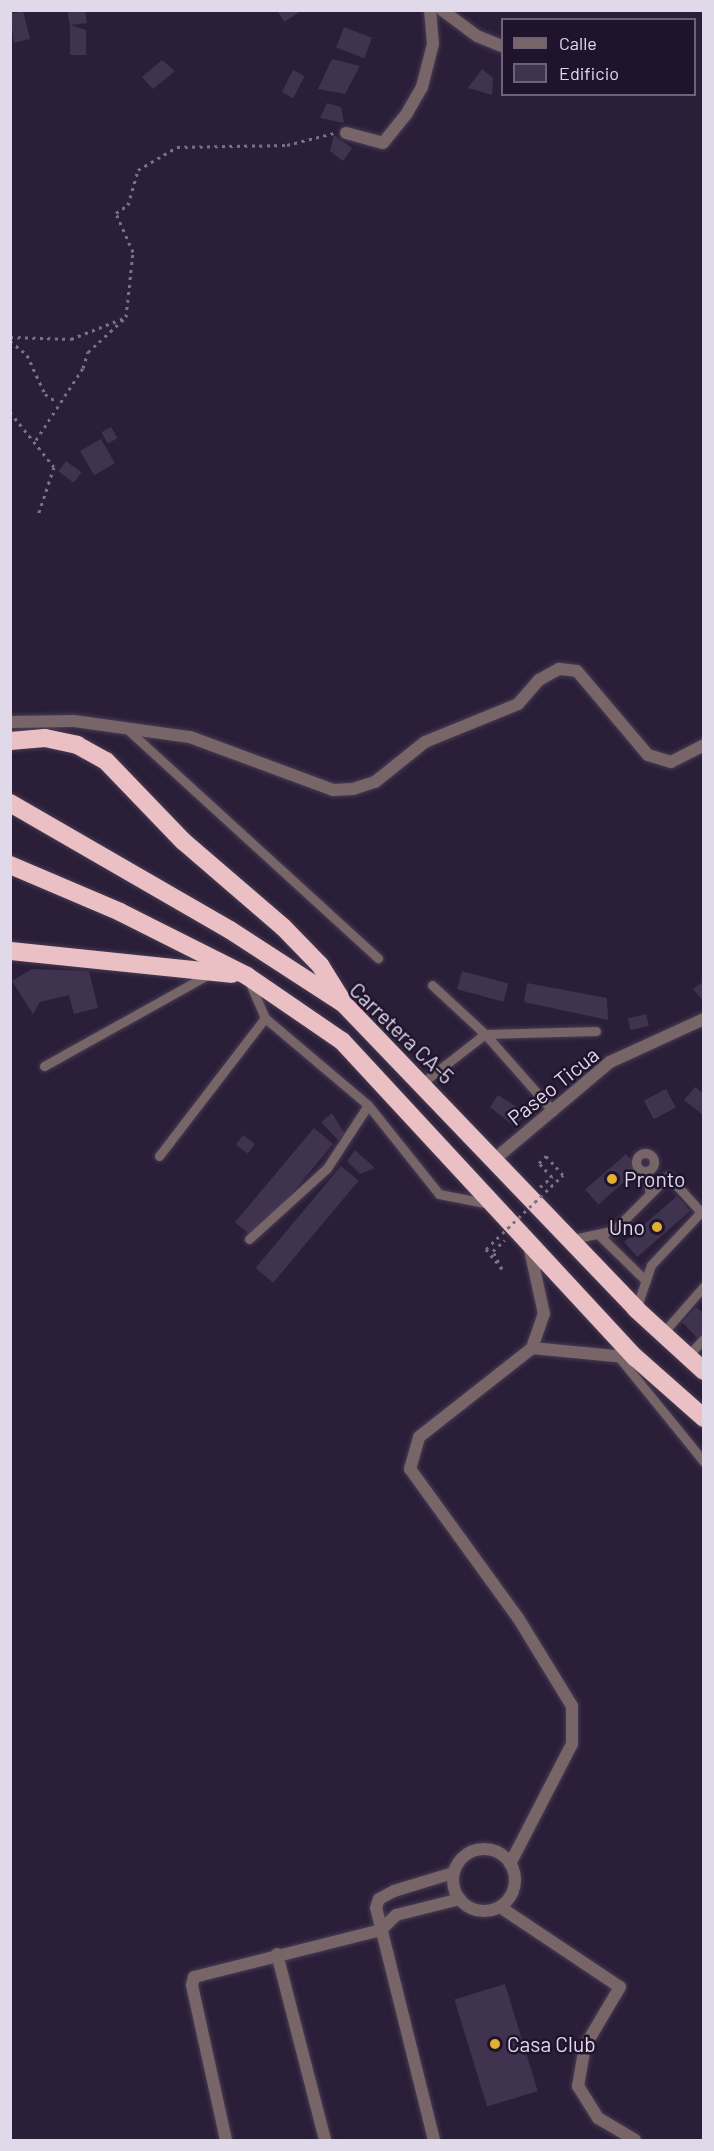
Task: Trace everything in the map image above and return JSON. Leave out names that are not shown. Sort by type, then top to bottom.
[{"type":"highway","points":[[10,741],[45,738],[77,745],[106,761],[183,841],[320,965],[344,1004]]},
{"type":"highway","name":"Carretera CA-5","points":[[10,803],[230,930],[344,1004],[496,1158],[569,1240],[636,1309],[704,1371]]},
{"type":"highway","points":[[10,865],[120,912],[247,976],[342,1041],[497,1205],[528,1243],[636,1358],[704,1418]]},
{"type":"highway","points":[[10,951],[247,976]]},
{"type":"street","points":[[346,134],[383,143],[407,113],[422,87],[433,44],[430,10]]},
{"type":"street","points":[[442,10],[477,36],[501,46]]},
{"type":"street","points":[[10,723],[123,725],[190,737],[333,790],[354,789],[375,782],[425,742],[518,704],[539,680],[559,669],[578,671],[648,755],[671,762],[704,745]]},
{"type":"street","name":"Paseo Ticua","points":[[496,1158],[610,1062],[698,1027],[704,1019]]},
{"type":"street","points":[[510,1864],[572,1744],[572,1706],[518,1618],[410,1470],[420,1437],[532,1348],[544,1314],[528,1243]]},
{"type":"street","points":[[532,1348],[636,1358]]},
{"type":"street","points":[[434,2140],[376,1908],[379,1899],[453,1873],[463,1858],[479,1849],[502,1855],[510,1864],[514,1887],[500,1907]]},
{"type":"street","points":[[453,1873],[460,1899],[477,1911],[500,1907],[620,1987],[585,2046],[578,2086],[598,2118],[635,2140]]},
{"type":"street","points":[[226,2140],[192,1985],[202,1971],[381,1930],[396,1915],[460,1899]]},
{"type":"street","points":[[277,1954],[325,2140]]},
{"type":"lane","points":[[123,725],[378,958]]},
{"type":"lane","points":[[44,1066],[213,971]]},
{"type":"lane","points":[[247,976],[265,1018],[368,1105],[440,1194],[497,1205]]},
{"type":"lane","points":[[432,985],[485,1034],[553,1110]]},
{"type":"lane","points":[[159,1156],[265,1018]]},
{"type":"lane","points":[[422,1083],[485,1034],[596,1031]]},
{"type":"lane","points":[[249,1239],[327,1168],[368,1105]]},
{"type":"lane","points":[[636,1309],[651,1265],[701,1212],[649,1154],[640,1154],[638,1167],[646,1171]]},
{"type":"lane","points":[[650,1194],[646,1171],[654,1161]]},
{"type":"lane","points":[[569,1240],[614,1230],[668,1176]]},
{"type":"lane","points":[[598,1234],[646,1281]]},
{"type":"lane","points":[[662,1334],[704,1286]]},
{"type":"lane","points":[[687,1357],[704,1338]]},
{"type":"lane","points":[[618,1356],[704,1462]]},
{"type":"path","points":[[36,440],[57,402],[83,368],[88,352],[126,317],[133,252],[116,213],[128,205],[138,170],[177,147],[286,145],[323,133],[346,134]]},
{"type":"path","points":[[10,339],[71,339],[126,317]]},
{"type":"path","points":[[10,339],[27,355],[45,394],[57,402]]},
{"type":"path","points":[[10,412],[36,440],[54,467],[38,514]]},
{"type":"path","points":[[493,1251],[502,1269],[486,1249],[563,1175],[546,1156],[539,1163],[552,1177]]},
{"type":"building","points":[[67,10],[85,10],[87,23],[70,25]]},
{"type":"building","points":[[277,10],[303,10],[284,22]]},
{"type":"building","points":[[23,11],[30,39],[14,43],[10,14]]},
{"type":"building","points":[[70,25],[86,30],[86,55],[70,55]]},
{"type":"building","points":[[344,27],[372,38],[364,58],[336,48]]},
{"type":"building","points":[[332,59],[360,66],[345,94],[318,89]]},
{"type":"building","points":[[162,60],[175,71],[153,89],[142,77]]},
{"type":"building","points":[[482,69],[493,78],[492,95],[468,88]]},
{"type":"building","points":[[293,70],[305,76],[293,98],[282,92]]},
{"type":"building","points":[[327,103],[341,107],[344,123],[320,118]]},
{"type":"building","points":[[334,135],[352,148],[343,161],[330,151]]},
{"type":"building","points":[[111,427],[117,438],[108,444],[101,432]]},
{"type":"building","points":[[101,439],[115,463],[94,475],[80,451]]},
{"type":"building","points":[[66,461],[81,472],[74,483],[58,472]]},
{"type":"building","points":[[32,969],[89,971],[98,1008],[74,1014],[69,995],[40,1002],[33,1014],[12,981]]},
{"type":"building","points":[[462,971],[508,983],[503,1002],[457,989]]},
{"type":"building","points":[[704,981],[704,1002],[693,989]]},
{"type":"building","points":[[527,983],[607,998],[608,1020],[524,1002]]},
{"type":"building","points":[[646,1014],[649,1026],[630,1030],[628,1019]]},
{"type":"building","points":[[695,1087],[704,1094],[702,1114],[684,1100]]},
{"type":"building","points":[[666,1089],[676,1108],[654,1119],[644,1101]]},
{"type":"building","points":[[498,1095],[526,1113],[515,1127],[490,1107]]},
{"type":"building","points":[[332,1113],[345,1134],[338,1140],[321,1122]]},
{"type":"building","points":[[314,1128],[333,1144],[254,1238],[235,1222]]},
{"type":"building","points":[[243,1135],[255,1144],[248,1154],[236,1145]]},
{"type":"building","points":[[355,1150],[375,1168],[360,1174],[347,1161]]},
{"type":"building","name":"Pronto","points":[[626,1154],[639,1169],[598,1205],[585,1189]]},
{"type":"building","points":[[341,1166],[359,1181],[273,1283],[256,1268]]},
{"type":"building","name":"Uno","points":[[677,1196],[690,1211],[637,1257],[624,1242]]},
{"type":"building","points":[[696,1307],[704,1314],[704,1331],[697,1338],[682,1322]]},
{"type":"building","name":"Casa Club","points":[[505,1984],[538,2091],[487,2107],[454,1999]]},
{"type":"place","name":"Pronto","points":[[612,1179]]},
{"type":"place","name":"Uno","points":[[657,1227]]},
{"type":"place","name":"Casa Club","points":[[495,2044]]}]
